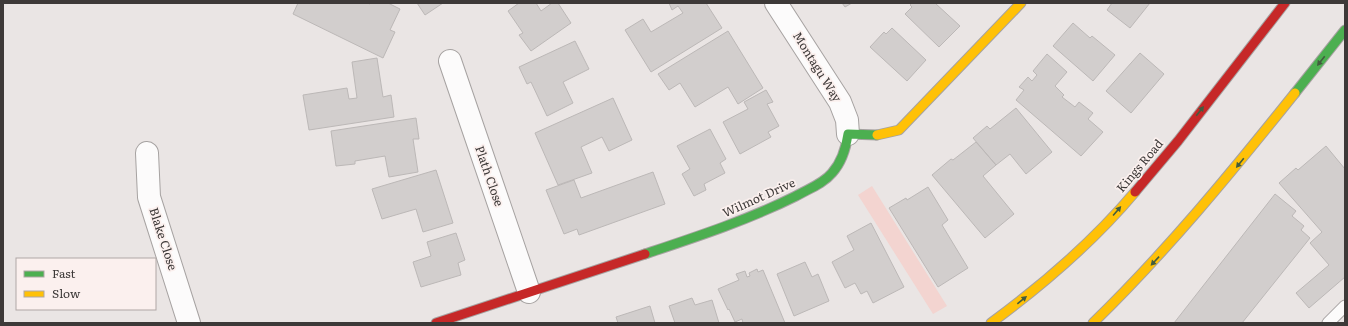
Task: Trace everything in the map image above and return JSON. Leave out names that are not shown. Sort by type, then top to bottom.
[{"type":"main road","points":[[848,134],[867,136],[887,134],[899,130],[1021,3]]},
{"type":"main road","name":"Kings Road","points":[[991,323],[1020,302],[1064,265],[1110,219],[1170,150],[1285,3]]},
{"type":"main road","points":[[1093,323],[1160,255],[1238,165],[1345,30]]},
{"type":"main road","name":"Wilmot Drive","points":[[436,323],[703,235],[781,204],[827,178],[842,160],[848,134]]},
{"type":"street","name":"Montagu Way","points":[[776,3],[840,102],[847,120],[848,134]]},
{"type":"street","name":"Plath Close","points":[[450,61],[529,292]]},
{"type":"street","name":"Blake Close","points":[[147,153],[149,197],[190,323]]},
{"type":"lane","points":[[1328,323],[1345,306]]},
{"type":"shaded area","points":[[872,186],[947,306],[933,314],[858,195]]},
{"type":"building","points":[[298,3],[388,3],[400,9],[390,30],[395,32],[383,58],[293,14]]},
{"type":"building","points":[[417,3],[443,3],[425,15]]},
{"type":"building","points":[[519,3],[536,3],[541,11],[552,3],[558,3],[571,23],[531,51],[519,35],[523,33],[508,11]]},
{"type":"building","points":[[669,3],[706,3],[722,28],[651,72],[625,30],[643,19],[651,32],[683,13],[678,6],[672,10]]},
{"type":"building","points":[[842,3],[852,3],[845,7]]},
{"type":"building","points":[[912,3],[935,3],[960,26],[939,47],[905,14],[912,7],[910,5]]},
{"type":"building","points":[[1112,3],[1150,3],[1130,28],[1107,10]]},
{"type":"building","points":[[1073,23],[1090,38],[1092,36],[1115,55],[1093,81],[1053,46]]},
{"type":"building","points":[[892,28],[926,60],[907,81],[870,47],[884,32],[886,34]]},
{"type":"building","points":[[728,31],[763,88],[738,104],[728,87],[695,107],[680,83],[669,90],[658,74]]},
{"type":"building","points":[[575,41],[589,69],[563,82],[573,103],[547,116],[531,82],[527,84],[519,67]]},
{"type":"building","points":[[1140,53],[1164,74],[1131,113],[1106,91]]},
{"type":"building","points":[[1047,54],[1067,72],[1055,86],[1064,95],[1062,97],[1075,107],[1079,102],[1093,113],[1088,119],[1103,132],[1081,156],[1016,100],[1024,90],[1019,87],[1028,77],[1032,81],[1037,75],[1033,71]]},
{"type":"building","points":[[377,58],[383,97],[391,95],[394,117],[309,130],[303,95],[347,88],[349,99],[357,98],[352,62]]},
{"type":"building","points":[[766,90],[773,102],[767,104],[779,126],[768,132],[771,137],[740,154],[723,122],[748,109],[744,102]]},
{"type":"building","points":[[613,98],[632,140],[609,151],[602,137],[581,147],[592,173],[558,185],[535,133]]},
{"type":"building","points":[[1016,108],[1052,152],[1026,174],[1010,154],[996,165],[973,138],[987,126],[990,129]]},
{"type":"building","points":[[416,118],[419,139],[413,139],[418,172],[389,177],[385,156],[355,161],[355,164],[336,166],[331,131]]},
{"type":"building","points":[[710,129],[726,159],[720,163],[725,173],[704,184],[706,190],[694,196],[682,174],[690,169],[677,146]]},
{"type":"building","points":[[976,142],[996,165],[983,176],[1014,214],[985,238],[932,175],[951,159],[953,160]]},
{"type":"building","points":[[1326,146],[1345,169],[1345,277],[1309,308],[1296,293],[1329,265],[1310,243],[1322,232],[1279,183],[1296,168],[1298,170]]},
{"type":"building","points":[[436,170],[453,223],[423,232],[416,209],[382,219],[372,189]]},
{"type":"building","points":[[653,172],[665,204],[579,235],[577,229],[564,234],[546,190],[574,180],[581,198]]},
{"type":"building","points":[[928,187],[948,220],[942,225],[968,268],[938,287],[889,208],[906,198],[907,200]]},
{"type":"building","points":[[1275,194],[1296,211],[1292,216],[1304,226],[1301,230],[1310,238],[1242,323],[1174,323]]},
{"type":"building","points":[[871,223],[904,287],[873,303],[867,291],[861,294],[855,283],[845,288],[832,262],[854,250],[847,236]]},
{"type":"building","points":[[456,233],[465,260],[458,263],[461,275],[421,287],[413,262],[431,256],[427,242]]},
{"type":"building","points":[[805,262],[812,277],[818,274],[829,301],[794,316],[777,274]]},
{"type":"building","points":[[757,269],[758,272],[763,270],[785,323],[743,323],[742,319],[735,322],[729,309],[728,310],[718,289],[739,280],[736,274],[745,271],[747,277],[750,276],[749,273]]},
{"type":"building","points":[[692,298],[695,305],[712,300],[719,323],[675,323],[669,306]]},
{"type":"building","points":[[650,306],[655,323],[618,323],[616,317]]},
{"type":"traffic: fast","points":[[1295,93],[1345,30]]},
{"type":"traffic: fast","points":[[645,254],[703,235],[778,205],[796,196],[820,183],[832,173],[843,155],[848,134],[877,135]]},
{"type":"traffic: slow","points":[[877,135],[899,130],[1021,3]]},
{"type":"traffic: slow","points":[[1093,323],[1172,240],[1247,153],[1295,93]]},
{"type":"traffic: slow","points":[[991,323],[1049,278],[1067,262],[1102,228],[1135,192]]},
{"type":"traffic: jam","points":[[1135,192],[1178,141],[1285,3]]},
{"type":"traffic: jam","points":[[436,323],[645,254]]}]
